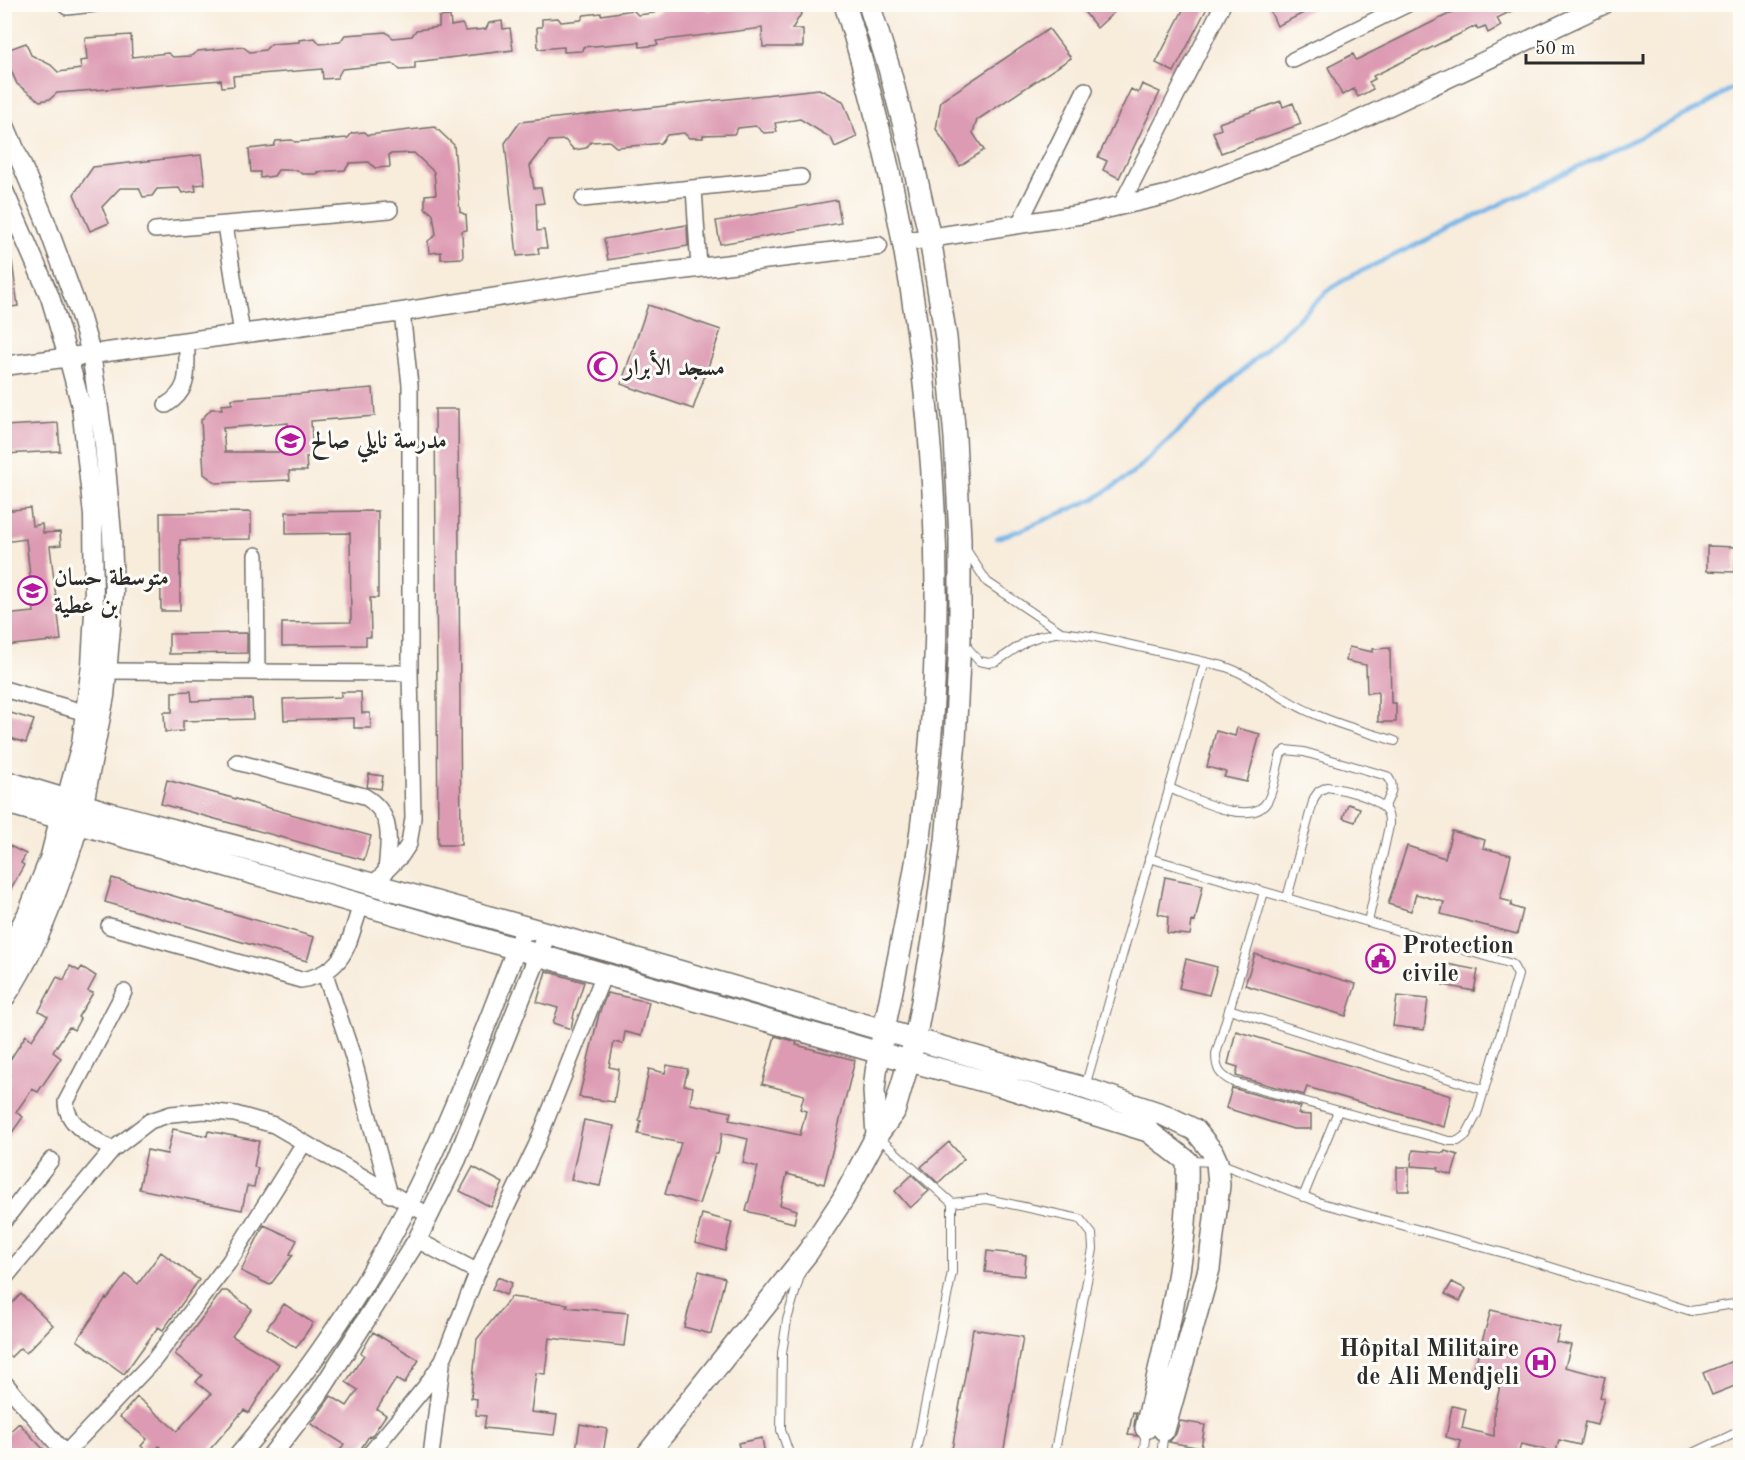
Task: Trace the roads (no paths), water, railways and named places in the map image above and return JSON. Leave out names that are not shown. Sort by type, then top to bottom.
[{"type":"main road","points":[[845,4],[866,72],[904,242],[920,340],[930,439],[935,539],[935,638],[930,737],[920,836],[904,934],[879,1053],[874,1091],[877,1136]]},
{"type":"main road","points":[[646,1455],[808,1252],[843,1199],[877,1136],[894,1112],[915,1040],[933,941],[946,841],[955,741],[960,640],[960,539],[955,438],[946,338],[930,238],[912,153],[869,4]]},
{"type":"main road","points":[[4,781],[72,812],[361,905],[1002,1086],[1148,1131],[1187,1161],[1186,1223],[1155,1429]]},
{"type":"main road","points":[[4,802],[72,812],[379,879],[525,927],[1084,1088],[1164,1115],[1195,1130],[1212,1151],[1217,1162],[1219,1185],[1209,1269],[1155,1429]]},
{"type":"main road","points":[[4,959],[29,913],[72,812]]},
{"type":"main road","points":[[4,997],[17,979],[47,912],[72,812]]},
{"type":"street","points":[[67,7],[94,4]]},
{"type":"street","points":[[1293,60],[1408,4]]},
{"type":"street","points":[[4,366],[402,312],[624,277],[878,246],[1084,214],[1121,206],[1179,191],[1332,132],[1605,4]]},
{"type":"street","points":[[1121,206],[1224,5]]},
{"type":"street","points":[[1019,224],[1085,90]]},
{"type":"street","points":[[4,123],[44,217],[80,315],[91,353],[104,444],[112,534],[114,593],[103,706],[72,812]]},
{"type":"street","points":[[583,199],[801,177]]},
{"type":"street","points":[[694,188],[699,268]]},
{"type":"street","points":[[4,190],[50,297],[68,357],[81,406],[93,515],[94,612],[91,664],[72,812]]},
{"type":"street","points":[[155,230],[390,210]]},
{"type":"street","points":[[225,225],[242,334]]},
{"type":"street","points":[[379,879],[405,850],[412,831],[410,385],[402,312]]},
{"type":"street","points":[[166,405],[177,398],[185,382],[187,342]]},
{"type":"street","points":[[256,555],[257,672]]},
{"type":"street","points":[[107,671],[410,673]]},
{"type":"street","points":[[4,689],[86,712]]},
{"type":"street","points":[[237,762],[364,796],[373,801],[381,809],[388,828],[379,879]]},
{"type":"street","points":[[109,926],[301,980],[325,974],[343,956],[361,905]]},
{"type":"street","points":[[238,1455],[269,1420],[324,1344],[391,1238],[408,1206],[461,1087],[525,927]]},
{"type":"street","points":[[271,1455],[318,1395],[430,1216],[457,1159],[547,933]]},
{"type":"street","points":[[325,974],[352,1054],[390,1195]]},
{"type":"street","points":[[368,1455],[426,1387],[442,1362],[478,1272],[536,1146],[604,974]]},
{"type":"street","points":[[111,1150],[75,1124],[66,1111],[66,1102],[124,992]]},
{"type":"street","points":[[7,1270],[111,1150],[150,1121],[171,1114],[205,1111],[235,1114],[274,1125],[408,1206],[430,1216]]},
{"type":"street","points":[[4,1382],[66,1455],[154,1360],[229,1262],[304,1143]]},
{"type":"street","points":[[4,1221],[51,1160]]},
{"type":"street","points":[[417,1240],[478,1272]]},
{"type":"street","points":[[431,1455],[442,1362]]},
{"type":"lane","points":[[960,539],[987,582],[1061,632]]},
{"type":"lane","points":[[960,640],[979,661],[989,663],[998,661],[1027,641],[1061,632],[1091,636],[1205,662],[1239,671],[1252,681],[1311,713],[1395,741]]},
{"type":"lane","points":[[1084,1088],[1205,662]]},
{"type":"lane","points":[[1169,788],[1221,808],[1246,813],[1258,811],[1268,800],[1281,754],[1286,750],[1304,752],[1387,776],[1391,781],[1392,789],[1384,808]]},
{"type":"lane","points":[[1287,898],[1314,798],[1319,791],[1328,787],[1343,790],[1378,803],[1389,815],[1389,826],[1368,922]]},
{"type":"lane","points":[[1149,858],[1512,964],[1518,975],[1477,1114],[1466,1135],[1458,1141],[1449,1141],[1221,1077],[1216,1066],[1216,1054],[1264,892]]},
{"type":"lane","points":[[1229,1009],[1484,1090]]},
{"type":"lane","points":[[1303,1197],[1338,1111]]},
{"type":"lane","points":[[877,1136],[952,1203],[952,1272],[915,1455]]},
{"type":"lane","points":[[1187,1161],[1217,1162],[1321,1203],[1522,1258],[1691,1311],[1740,1303]]},
{"type":"lane","points":[[952,1203],[987,1199],[1080,1219],[1092,1234],[1093,1249],[1054,1455]]},
{"type":"lane","points":[[790,1455],[781,1430],[782,1353],[787,1320],[808,1252]]},
{"type":"lane","points":[[1143,1455],[1155,1429]]},
{"type":"lane","points":[[1155,1429],[1161,1455]]},
{"type":"lane","points":[[1687,1455],[1740,1431]]},
{"type":"waterway","points":[[997,538],[1096,498],[1132,474],[1330,289],[1347,278],[1700,108],[1740,83]]},
{"type":"place","name":"مسجد الأبرار","points":[[603,367]]},
{"type":"place","name":"مدرسة نايلي صالح","points":[[290,440]]},
{"type":"place","name":"متوسطة حسان بن عطية","points":[[33,591]]},
{"type":"place","name":"Protection civile","points":[[1381,959]]},
{"type":"place","name":"Hôpital Militaire de Ali Mendjeli","points":[[1540,1362]]}]
